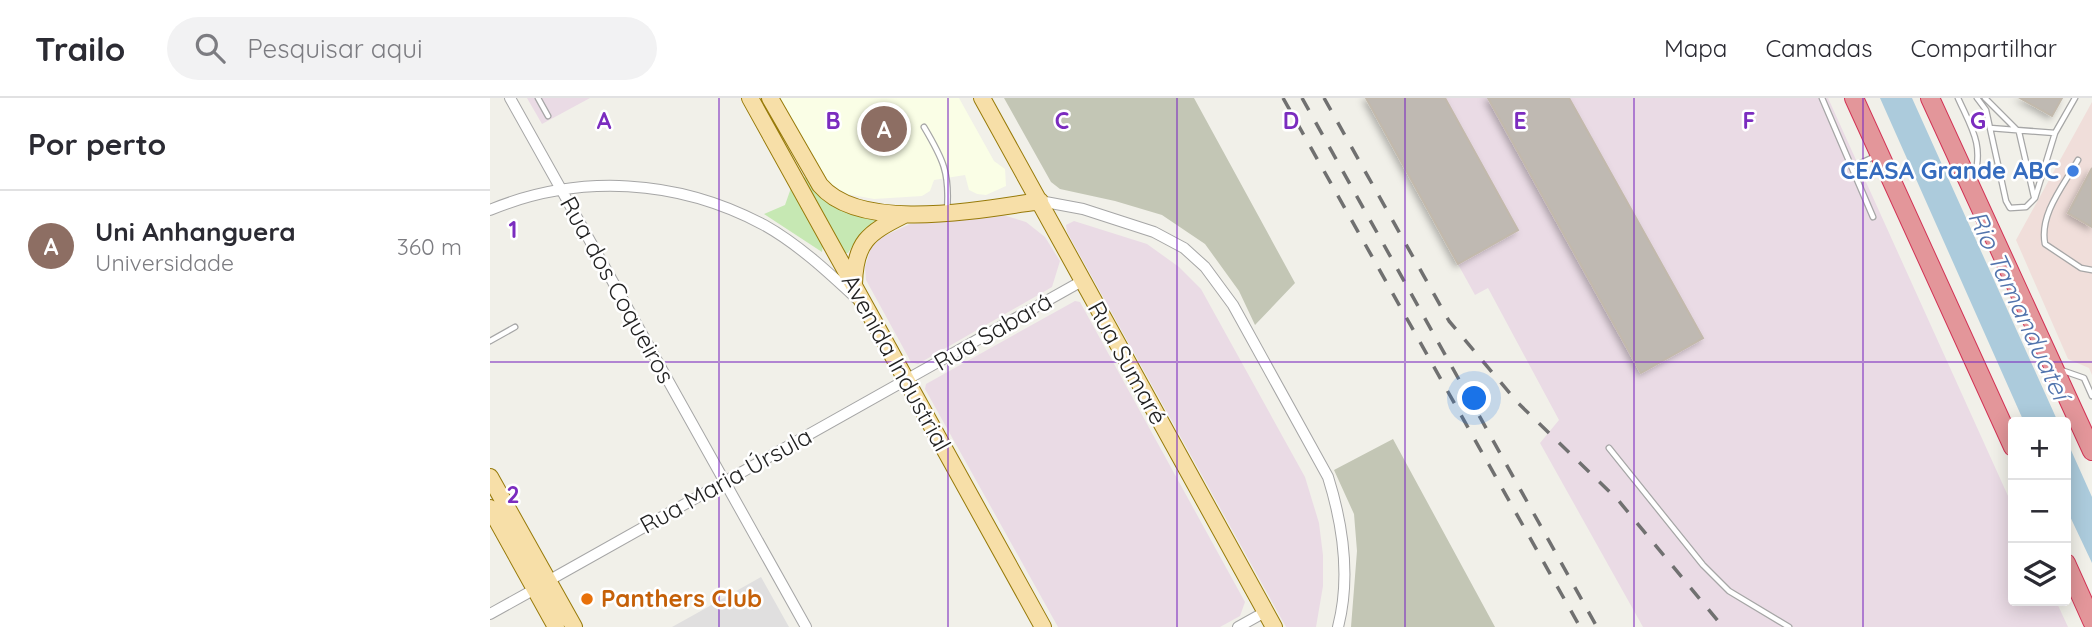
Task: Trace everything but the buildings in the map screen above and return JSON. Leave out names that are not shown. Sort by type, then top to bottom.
[{"type":"highway","points":[[1854,98],[2008,436]]},
{"type":"highway","points":[[1930,98],[2092,451]]},
{"type":"highway","points":[[2071,574],[2092,621]]},
{"type":"main road","name":"Avenida Industrial","points":[[750,98],[1042,627]]},
{"type":"main road","points":[[770,98],[812,173],[827,194],[850,206],[884,213],[906,214],[1040,201]]},
{"type":"main road","name":"Rua Sumaré","points":[[982,98],[1274,627]]},
{"type":"main road","points":[[1010,205],[1023,193],[1024,174]]},
{"type":"main road","points":[[1010,205],[1030,214],[1056,235]]},
{"type":"main road","points":[[854,287],[855,265],[860,246],[875,232],[906,214]]},
{"type":"main road","points":[[490,477],[541,585],[556,627]]},
{"type":"main road","points":[[490,508],[541,585],[573,627]]},
{"type":"street","name":"Rua dos Coqueiros","points":[[510,98],[806,627]]},
{"type":"street","points":[[490,210],[560,187],[638,187],[709,202],[765,226],[864,306]]},
{"type":"street","points":[[1040,201],[1083,209],[1154,232],[1184,248],[1221,285],[1328,477],[1336,505],[1344,555],[1338,627]]},
{"type":"street","name":"Rua Sabará","points":[[905,382],[1082,281]]},
{"type":"street","name":"Rua Maria Úrsula","points":[[490,614],[905,382]]},
{"type":"street","points":[[1238,627],[1265,612]]},
{"type":"lane","points":[[538,98],[548,116]]},
{"type":"lane","points":[[1822,98],[1873,217]]},
{"type":"lane","points":[[1958,98],[1979,147],[1980,159],[1971,186]]},
{"type":"lane","points":[[1977,98],[1986,110],[2010,208],[2026,207],[2035,198],[2055,133],[2075,98]]},
{"type":"lane","points":[[1985,98],[2019,132],[2035,198]]},
{"type":"lane","points":[[924,127],[945,164],[948,177],[947,211]]},
{"type":"lane","points":[[1990,128],[2055,133]]},
{"type":"lane","points":[[1852,167],[1880,154]]},
{"type":"lane","points":[[2078,160],[2044,221],[2043,234],[2045,244],[2081,268],[2092,270]]},
{"type":"lane","points":[[490,341],[515,327]]},
{"type":"lane","points":[[2054,367],[2084,378],[2092,397]]},
{"type":"lane","points":[[1609,448],[1674,531],[1729,591],[1789,627]]},
{"type":"shaded area","points":[[527,98],[590,98],[542,124]]},
{"type":"shaded area","points":[[774,98],[959,98],[994,161],[1005,169],[1006,186],[986,195],[977,194],[969,190],[965,175],[934,180],[930,191],[922,196],[874,199],[847,194],[822,179]]},
{"type":"shaded area","points":[[1004,98],[1194,98],[1295,283],[1255,325],[1239,291],[1205,244],[1162,215],[1060,189],[1051,182]]},
{"type":"shaded area","points":[[1366,98],[1828,98],[2008,496],[2008,606],[2058,606],[2068,627],[1643,627],[1540,443],[1559,420],[1488,288],[1475,295]]},
{"type":"shaded area","name":"CEASA Grande ABC","points":[[2092,102],[2092,375],[2089,368],[2068,359],[2016,240]]},
{"type":"shaded area","points":[[1003,215],[1026,222],[1045,237],[1060,261],[1052,287],[918,364],[911,362],[866,280],[865,267],[871,248],[882,237],[910,224]]},
{"type":"shaded area","points":[[1074,221],[1147,244],[1179,267],[1201,289],[1305,477],[1319,523],[1323,555],[1323,586],[1316,627],[1286,627],[1067,232],[1066,225]]},
{"type":"shaded area","points":[[1075,301],[1080,302],[1245,602],[1240,616],[1220,627],[1058,627],[925,389],[926,384]]},
{"type":"shaded area","points":[[1393,439],[1495,627],[1351,627],[1357,551],[1354,514],[1334,470]]},
{"type":"shaded area","points":[[761,577],[789,627],[672,627],[699,612]]},
{"type":"green space","points":[[805,177],[820,195],[838,207],[880,220],[857,239],[848,253],[844,253],[801,180]]},
{"type":"green space","points":[[791,188],[823,245],[822,252],[764,214],[785,205]]},
{"type":"water","points":[[1880,98],[1912,98],[2056,417],[2022,417]]},
{"type":"water","points":[[2071,450],[2092,497],[2092,563],[2071,519]]},
{"type":"railway","points":[[1283,98],[1580,627]]},
{"type":"railway","points":[[1302,98],[1597,627]]},
{"type":"railway","points":[[1324,98],[1449,321],[1518,403],[1618,500],[1723,627]]},
{"type":"place","name":"Uni Anhanguera","points":[[884,129]]},
{"type":"place","name":"CEASA Grande ABC","points":[[2073,171]]},
{"type":"place","name":"Panthers Club","points":[[587,599]]},
{"type":"water label","name":"Rio Tamanduateí","points":[[2019,305]]}]
